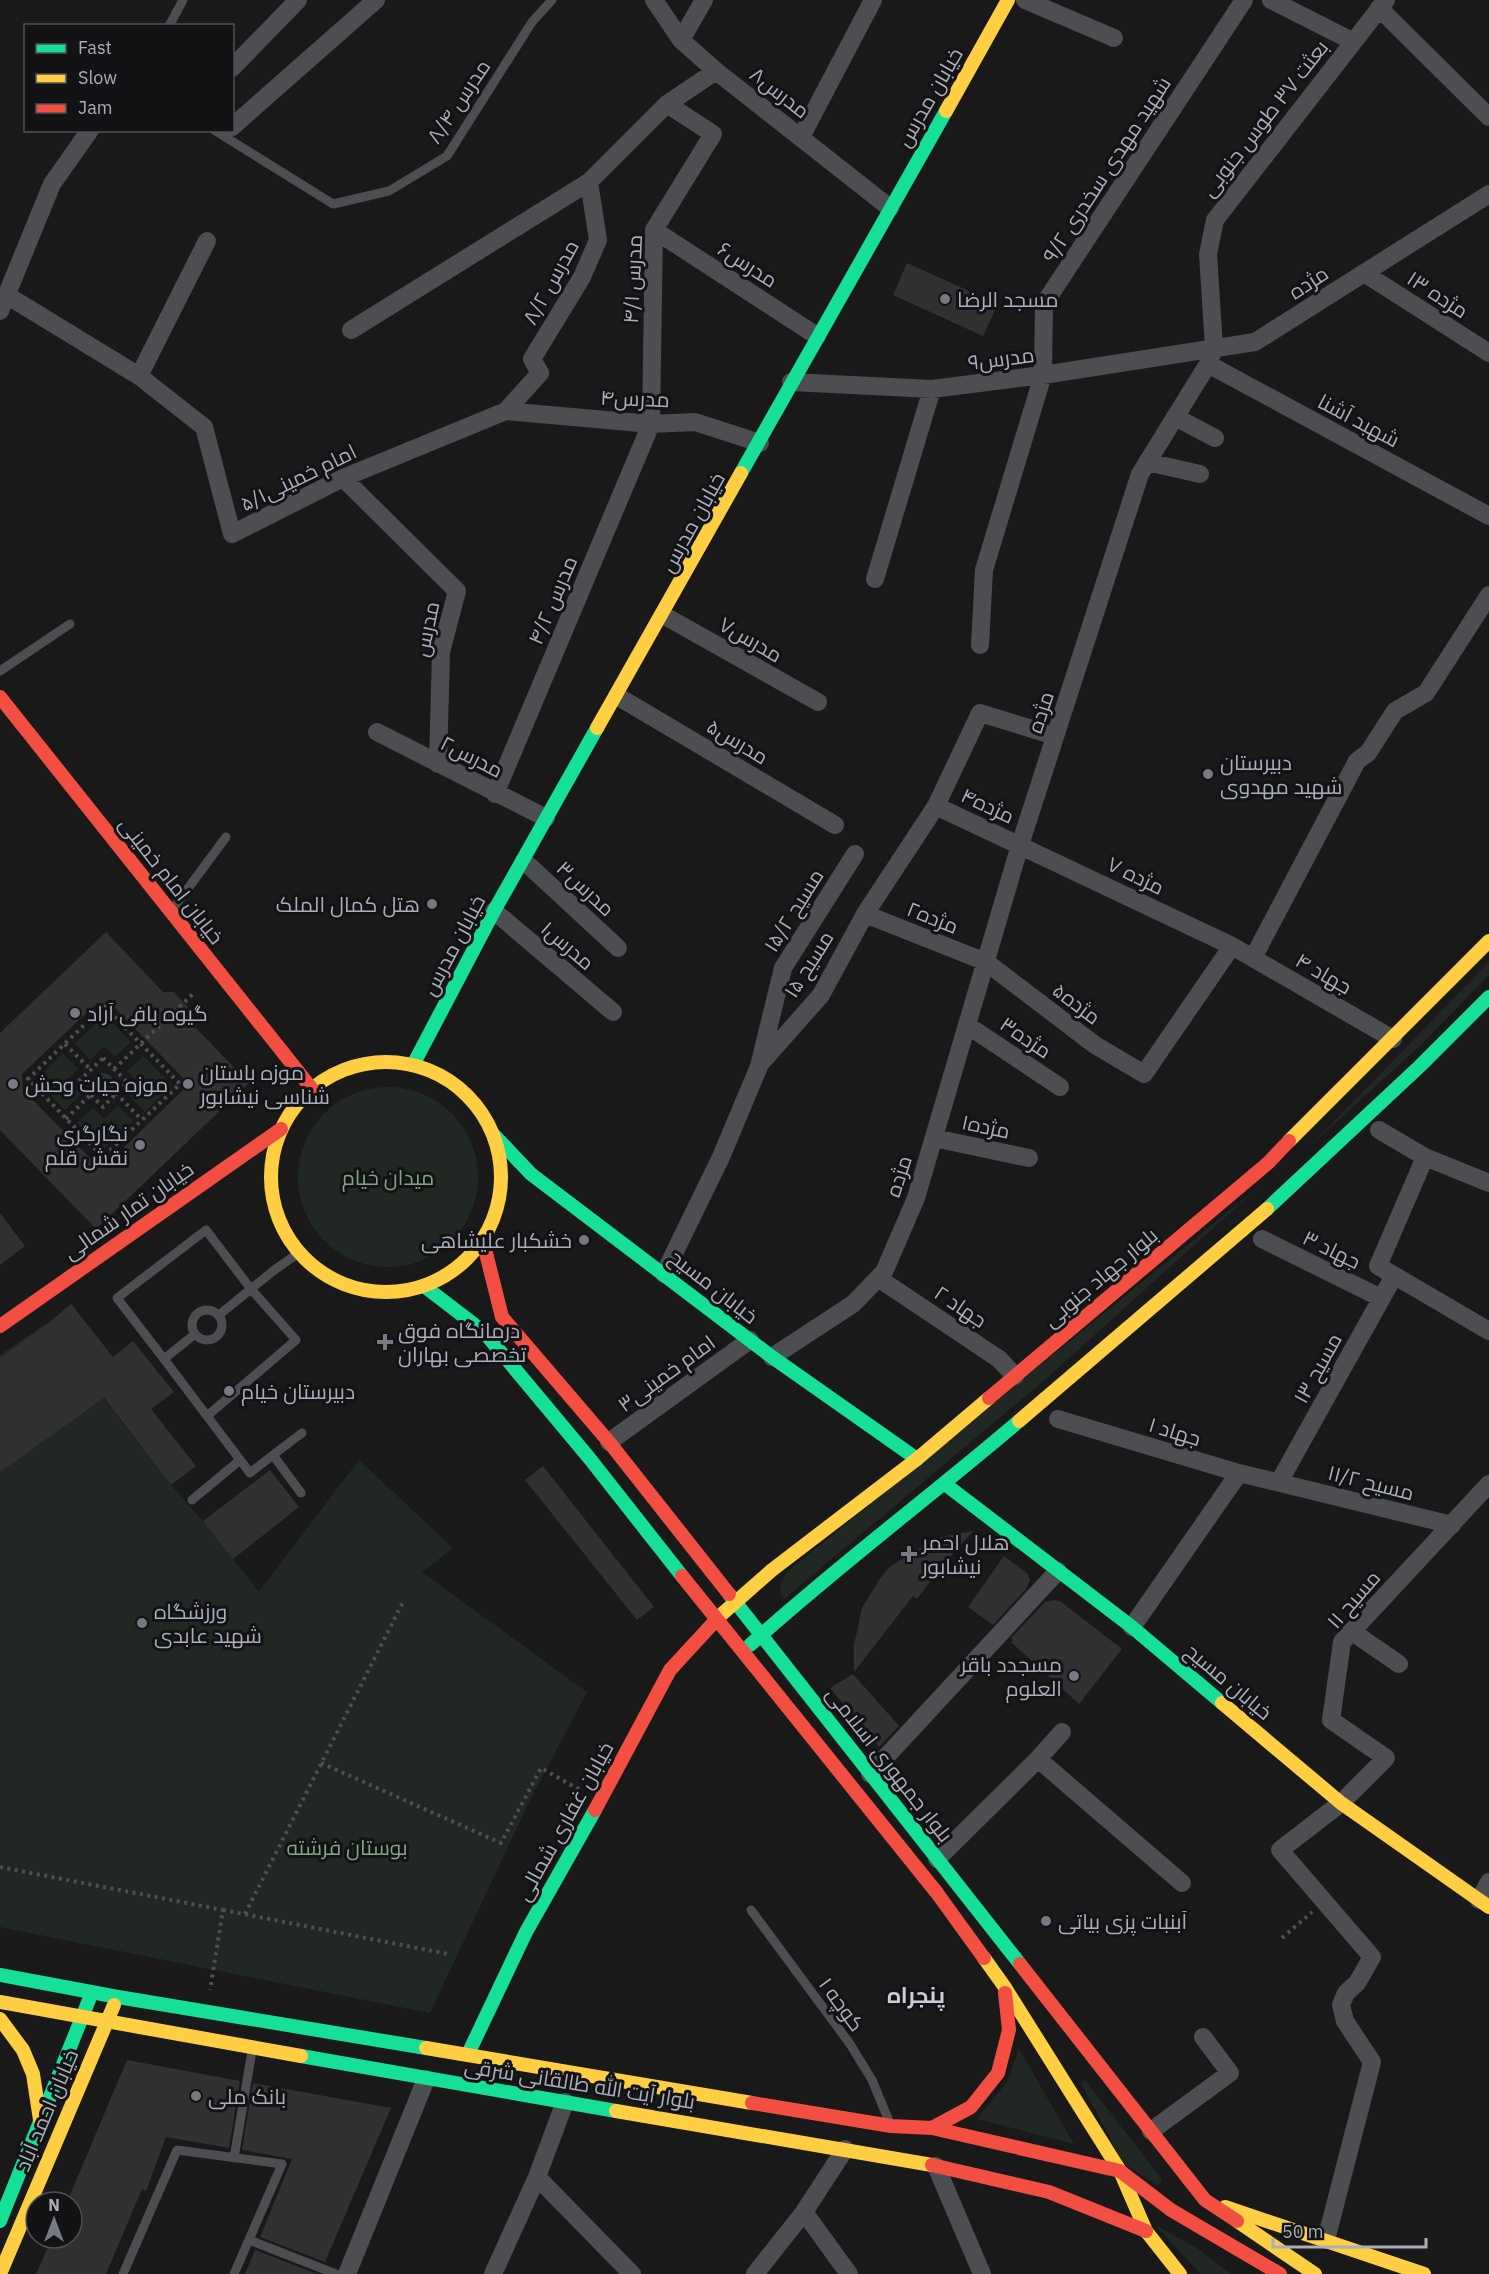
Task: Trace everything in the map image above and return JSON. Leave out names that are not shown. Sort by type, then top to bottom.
[{"type":"main road","name":"خیابان مدرس","points":[[413,1065],[494,911],[1008,0]]},
{"type":"main road","name":"خیابان امام خمینی","points":[[0,697],[312,1089]]},
{"type":"main road","name":"بلوار جهاد جنوبی","points":[[742,1652],[762,1634],[788,1604],[945,1484],[1280,1176],[1393,1039],[1489,941]]},
{"type":"main road","name":"بلوار جهاد جنوبی","points":[[716,1620],[772,1570],[916,1460],[1015,1376],[1280,1176],[1420,1066],[1489,997]]},
{"type":"main road","points":[[377,1062],[413,1065],[448,1079],[476,1104],[495,1136],[502,1172],[498,1208],[483,1241],[458,1268],[424,1286],[386,1293],[348,1286],[314,1268],[288,1239],[273,1204],[271,1166],[281,1129],[294,1107],[312,1089],[342,1070],[377,1062]]},
{"type":"main road","name":"خیابان تمار شمالی","points":[[0,1326],[281,1129]]},
{"type":"main road","name":"خیابان مسیح","points":[[495,1136],[531,1174],[772,1357],[916,1460]]},
{"type":"main road","name":"بلوار جمهوری اسلامی","points":[[483,1241],[502,1317],[609,1442],[762,1634],[1205,2200],[1315,2274]]},
{"type":"main road","name":"بلوار جمهوری اسلامی","points":[[424,1286],[484,1332],[590,1459],[716,1620],[937,1893],[1004,1986],[1120,2171],[1146,2231],[1180,2274]]},
{"type":"main road","name":"خیابان مسیح","points":[[945,1484],[1132,1627],[1341,1803],[1484,1904]]},
{"type":"main road","points":[[772,1570],[770,1584],[772,1590]]},
{"type":"main road","name":"خیابان غفاری شمالی","points":[[468,2054],[526,1932],[670,1670],[716,1620]]},
{"type":"main road","name":"بلوار آیت الله طالقانی شرقی","points":[[0,1975],[118,1997],[891,2126],[932,2128],[1120,2171]]},
{"type":"main road","points":[[932,2128],[970,2107],[998,2073],[1009,2030],[1004,1986]]},
{"type":"main road","name":"خیابان احمد آباد","points":[[0,2221],[92,1992]]},
{"type":"main road","name":"خیابان احمد آباد","points":[[0,2274],[118,1997]]},
{"type":"main road","name":"بلوار آیت الله طالقانی شرقی","points":[[0,2002],[106,2023],[936,2166],[1049,2192],[1146,2231]]},
{"type":"main road","points":[[0,2019],[23,2050],[33,2074],[40,2120]]},
{"type":"main road","points":[[1120,2171],[1171,2210],[1280,2274]]},
{"type":"main road","points":[[1205,2200],[1424,2274]]},
{"type":"street","points":[[234,66],[298,0]]},
{"type":"street","points":[[234,122],[376,0]]},
{"type":"street","name":"مدرس۸","points":[[654,0],[681,40],[716,71],[890,208]]},
{"type":"street","points":[[681,40],[704,0]]},
{"type":"street","points":[[801,137],[873,0]]},
{"type":"street","points":[[1025,0],[1114,38]]},
{"type":"street","name":"شهید مهدی سخدری ۹/۲","points":[[980,645],[984,570],[1043,375],[1044,304],[1244,0]]},
{"type":"street","points":[[1271,0],[1306,8],[1352,41]]},
{"type":"street","points":[[1382,4],[1489,117]]},
{"type":"street","name":"بعثت ۳۷ طوس جنوبی","points":[[1211,356],[1208,254],[1215,220],[1382,4]]},
{"type":"street","points":[[351,330],[589,182],[667,104],[716,71]]},
{"type":"street","name":"مدرس ۴/۱","points":[[651,424],[654,230],[713,134],[667,104]]},
{"type":"street","points":[[4,304],[52,184],[89,132]]},
{"type":"street","name":"مدرس ۸/۲","points":[[506,411],[540,373],[532,360],[582,277],[598,240],[589,182]]},
{"type":"street","name":"مژده","points":[[772,1357],[853,1304],[884,1272],[916,1198],[1020,845],[1140,474],[1211,356],[1255,342],[1486,199]]},
{"type":"street","name":"مدرس۶","points":[[654,230],[817,336]]},
{"type":"street","points":[[138,376],[207,242]]},
{"type":"street","name":"مژده ۱۳","points":[[1364,273],[1489,353]]},
{"type":"street","name":"امام خمینی۵/۱","points":[[4,304],[138,376],[204,427],[232,534],[343,478],[506,411]]},
{"type":"street","name":"مدرس۹","points":[[791,382],[932,389],[1211,356]]},
{"type":"street","name":"شهبد آشنا","points":[[1211,356],[1489,516]]},
{"type":"street","points":[[875,579],[932,389]]},
{"type":"street","name":"مدرس۴","points":[[506,411],[651,424],[695,422],[760,443]]},
{"type":"street","points":[[1175,417],[1215,438]]},
{"type":"street","name":"مدرس ۴/۲","points":[[495,794],[651,424]]},
{"type":"street","points":[[1148,462],[1200,474]]},
{"type":"street","name":"مدرس","points":[[343,478],[457,591],[441,652],[438,764]]},
{"type":"street","points":[[1253,958],[1357,761],[1368,753],[1395,711],[1426,693],[1489,595]]},
{"type":"street","name":"مدرس۷","points":[[663,615],[818,702]]},
{"type":"street","name":"مدرس۵","points":[[617,696],[835,825]]},
{"type":"street","name":"مسیح ۱۵","points":[[664,1274],[721,1157],[760,1064],[821,995],[865,914],[936,806],[980,713],[1055,736]]},
{"type":"street","name":"مدرس۲","points":[[377,732],[546,818]]},
{"type":"street","name":"مژده۴","points":[[936,806],[1020,845]]},
{"type":"street","name":"مژده ۷","points":[[1020,845],[1232,946]]},
{"type":"street","name":"مسیح ۱۵/۲","points":[[760,1064],[783,968],[855,854]]},
{"type":"street","name":"مدرس۳","points":[[524,861],[618,948]]},
{"type":"street","name":"مدرس۱","points":[[494,911],[613,1012]]},
{"type":"street","name":"مژده۲","points":[[865,914],[986,962]]},
{"type":"street","name":"جهاد ۴","points":[[1232,946],[1393,1039]]},
{"type":"street","name":"مژده۵","points":[[986,962],[1095,1045],[1144,1074],[1232,946]]},
{"type":"street","name":"مژده۳","points":[[967,1024],[1060,1088]]},
{"type":"street","points":[[1379,1130],[1425,1157],[1489,1183]]},
{"type":"street","name":"مژده۱","points":[[934,1138],[1029,1158]]},
{"type":"street","points":[[1425,1157],[1378,1266],[1489,1331]]},
{"type":"street","name":"جهاد ۳","points":[[1262,1239],[1382,1298]]},
{"type":"street","name":"مسیح ۱۳","points":[[1279,1482],[1394,1275]]},
{"type":"street","name":"جهاد ۲","points":[[879,1278],[999,1359],[1015,1376]]},
{"type":"street","name":"امام خمینی۳","points":[[609,1442],[750,1340]]},
{"type":"street","name":"جهاد ۱","points":[[1058,1419],[1239,1473],[1279,1482]]},
{"type":"street","points":[[1132,1627],[1239,1473]]},
{"type":"street","name":"مسیح ۱۱/۲","points":[[1279,1482],[1452,1525]]},
{"type":"street","name":"مسیح ۱۱","points":[[1341,1803],[1386,1758],[1331,1720],[1341,1642],[1452,1525],[1483,1500],[1489,1484]]},
{"type":"street","points":[[870,1774],[1058,1571]]},
{"type":"street","points":[[1351,1631],[1399,1664]]},
{"type":"street","points":[[937,1859],[1038,1759],[1062,1732]]},
{"type":"street","points":[[1038,1759],[1182,1883]]},
{"type":"street","points":[[1326,2240],[1372,2062],[1345,2021],[1341,2005],[1346,1993],[1357,1983],[1372,1957],[1280,1850],[1341,1803]]},
{"type":"street","points":[[1484,1904],[1489,1882]]},
{"type":"street","points":[[1151,2131],[1230,2073],[1203,2037]]},
{"type":"street","points":[[347,2274],[426,2079]]},
{"type":"street","points":[[493,2274],[537,2177],[565,2102]]},
{"type":"street","points":[[755,2274],[804,2212],[845,2149]]},
{"type":"street","points":[[936,2166],[982,2274]]},
{"type":"street","points":[[537,2177],[632,2274]]},
{"type":"street","points":[[804,2212],[849,2274]]},
{"type":"lane","points":[[170,24],[183,0]]},
{"type":"lane","name":"مدرس ۸/۴","points":[[225,132],[333,204],[389,191],[447,156],[532,21],[552,0]]},
{"type":"lane","points":[[0,671],[70,624]]},
{"type":"lane","points":[[171,912],[226,837]]},
{"type":"lane","points":[[207,1416],[296,1340],[206,1230],[117,1298],[250,1473],[302,1433]]},
{"type":"lane","points":[[219,1315],[300,1252]]},
{"type":"lane","points":[[210,1310],[219,1315],[222,1324],[216,1337],[206,1340],[195,1334],[192,1323],[196,1314],[210,1310]]},
{"type":"lane","points":[[164,1359],[195,1334]]},
{"type":"lane","points":[[273,1455],[301,1493]]},
{"type":"lane","points":[[192,1500],[240,1461]]},
{"type":"lane","name":"کوچه ۱","points":[[751,1910],[850,2044],[872,2080],[891,2126]]},
{"type":"lane","points":[[234,2158],[252,2048]]},
{"type":"lane","points":[[123,2274],[177,2150],[282,2164],[234,2274]]},
{"type":"lane","points":[[249,2240],[336,2274]]},
{"type":"path","points":[[114,1069],[142,1045],[193,994]]},
{"type":"path","points":[[104,1006],[180,1084],[103,1157],[28,1079],[65,1044],[104,1006]]},
{"type":"path","points":[[65,1044],[91,1070]]},
{"type":"path","points":[[103,1058],[114,1069],[127,1082],[103,1107],[78,1082],[103,1058]]},
{"type":"path","points":[[116,1093],[142,1120]]},
{"type":"path","points":[[66,1119],[91,1094]]},
{"type":"path","points":[[245,1914],[404,1600]]},
{"type":"path","points":[[321,1763],[501,1843],[541,1768],[600,1801]]},
{"type":"path","points":[[0,1867],[448,1953]]},
{"type":"path","points":[[1282,1938],[1324,1902]]},
{"type":"path","points":[[210,1994],[223,1910]]},
{"type":"green space","points":[[1489,962],[1489,975],[1422,1044],[1310,1146]]},
{"type":"green space","points":[[105,1015],[131,1042],[115,1057],[104,1046],[90,1060],[75,1043]]},
{"type":"green space","points":[[63,1053],[78,1069],[67,1080],[81,1094],[65,1110],[36,1080]]},
{"type":"green space","points":[[143,1056],[172,1085],[145,1112],[130,1096],[141,1085],[127,1071]]},
{"type":"green space","name":"میدان خیام","points":[[388,1087],[422,1094],[438,1102],[452,1113],[463,1127],[471,1143],[478,1177],[471,1211],[463,1227],[452,1241],[438,1252],[422,1260],[388,1267],[354,1260],[338,1252],[324,1241],[313,1227],[305,1211],[298,1177],[305,1143],[313,1127],[324,1113],[338,1102],[354,1094]]},
{"type":"green space","points":[[118,1106],[133,1121],[103,1150],[77,1123],[93,1108],[104,1119]]},
{"type":"green space","points":[[1262,1184],[1048,1377],[784,1599],[780,1589],[786,1573]]},
{"type":"green space","name":"بوستان فرشته","points":[[45,1324],[171,1485],[203,1521],[259,1592],[359,1460],[453,1548],[422,1572],[587,1692],[529,1802],[430,2013],[0,1927],[0,1355]]},
{"type":"green space","points":[[1019,2049],[1074,2144],[977,2119],[1007,2082]]},
{"type":"green space","points":[[1085,2080],[1162,2179],[1158,2186],[1123,2163],[1081,2083]]},
{"type":"green space","points":[[1155,2225],[1197,2248],[1231,2274],[1201,2274]]},
{"type":"shaded area","points":[[103,1073],[111,1076],[114,1084],[111,1092],[103,1095],[95,1092],[92,1084],[95,1076]]},
{"type":"building","name":"مسجد الرضا","points":[[907,263],[998,304],[983,336],[893,295]]},
{"type":"building","points":[[106,932],[163,992],[174,992],[194,1014],[194,1026],[249,1083],[96,1229],[0,1130],[0,1033]],"holes":[[[97,1003],[110,1003],[189,1084],[109,1162],[94,1162],[23,1090],[22,1074]]]},
{"type":"building","points":[[0,1213],[25,1246],[0,1265]]},
{"type":"building","points":[[71,1304],[113,1357],[133,1341],[174,1392],[151,1409],[196,1466],[171,1485],[104,1398],[0,1472],[0,1358]]},
{"type":"building","points":[[543,1466],[654,1607],[637,1620],[525,1480]]},
{"type":"building","points":[[270,1470],[299,1507],[233,1559],[203,1521]]},
{"type":"building","points":[[973,1531],[917,1599],[913,1596],[854,1672],[854,1645],[862,1608],[881,1577],[891,1566],[936,1538]]},
{"type":"building","points":[[1004,1556],[1028,1574],[1030,1580],[1026,1589],[993,1625],[968,1607]]},
{"type":"building","name":"مسجدد باقر العلوم","points":[[1060,1601],[1122,1649],[1079,1704],[1011,1642],[1013,1640],[1011,1638],[1045,1602]]},
{"type":"building","points":[[853,1674],[899,1726],[879,1747],[830,1688]]},
{"type":"building","points":[[127,2060],[240,2081],[229,2148],[166,2137],[146,2191],[142,2189],[106,2274],[36,2274],[47,2250],[84,2250],[84,2190],[72,2190]]},
{"type":"building","points":[[253,2083],[391,2108],[325,2262],[260,2237],[292,2159],[242,2150]]},
{"type":"building","points":[[255,2250],[317,2274],[245,2274]]},
{"type":"traffic: fast","points":[[741,473],[946,111]]},
{"type":"traffic: fast","points":[[413,1065],[494,911],[597,728]]},
{"type":"traffic: fast","points":[[1267,1209],[1420,1066],[1489,997]]},
{"type":"traffic: fast","points":[[495,1136],[531,1174],[772,1357],[917,1459]]},
{"type":"traffic: fast","points":[[424,1286],[484,1332],[590,1459],[682,1576]]},
{"type":"traffic: fast","points":[[750,1645],[1019,1421]]},
{"type":"traffic: fast","points":[[945,1484],[1132,1627],[1222,1703]]},
{"type":"traffic: fast","points":[[729,1594],[1020,1964]]},
{"type":"traffic: fast","points":[[468,2054],[526,1932],[595,1810]]},
{"type":"traffic: fast","points":[[0,1975],[426,2048]]},
{"type":"traffic: fast","points":[[0,2221],[89,2000]]},
{"type":"traffic: fast","points":[[301,2056],[616,2111]]},
{"type":"traffic: slow","points":[[946,111],[1008,0]]},
{"type":"traffic: slow","points":[[597,728],[741,473]]},
{"type":"traffic: slow","points":[[1289,1141],[1489,941]]},
{"type":"traffic: slow","points":[[386,1062],[408,1064],[430,1071],[459,1088],[475,1104],[496,1144],[501,1177],[499,1199],[492,1221],[475,1250],[459,1266],[419,1287],[386,1292],[364,1290],[342,1283],[313,1266],[297,1250],[276,1210],[271,1177],[273,1155],[280,1133],[297,1104],[313,1088],[353,1067],[386,1062]]},
{"type":"traffic: slow","points":[[1019,1421],[1267,1209]]},
{"type":"traffic: slow","points":[[722,1614],[772,1570],[917,1459],[989,1398]]},
{"type":"traffic: slow","points":[[1222,1703],[1341,1803],[1489,1907]]},
{"type":"traffic: slow","points":[[984,1958],[1120,2171],[1146,2231],[1180,2274]]},
{"type":"traffic: slow","points":[[0,2002],[301,2056]]},
{"type":"traffic: slow","points":[[0,2274],[114,2005]]},
{"type":"traffic: slow","points":[[0,2019],[23,2050],[33,2074],[40,2120]]},
{"type":"traffic: slow","points":[[426,2048],[752,2103]]},
{"type":"traffic: slow","points":[[616,2111],[932,2165]]},
{"type":"traffic: slow","points":[[1225,2207],[1424,2274]]},
{"type":"traffic: slow","points":[[1237,2221],[1315,2274]]},
{"type":"traffic: jam","points":[[0,697],[312,1089]]},
{"type":"traffic: jam","points":[[0,1326],[281,1129]]},
{"type":"traffic: jam","points":[[989,1398],[1268,1163],[1289,1141]]},
{"type":"traffic: jam","points":[[483,1241],[502,1317],[609,1442],[729,1594]]},
{"type":"traffic: jam","points":[[682,1576],[937,1893],[984,1958]]},
{"type":"traffic: jam","points":[[595,1810],[670,1670],[716,1620]]},
{"type":"traffic: jam","points":[[1020,1964],[1205,2200],[1237,2221]]},
{"type":"traffic: jam","points":[[932,2128],[971,2107],[998,2073],[1009,2030],[1005,1993]]},
{"type":"traffic: jam","points":[[752,2103],[891,2126],[932,2128],[1120,2171],[1171,2210],[1280,2274]]},
{"type":"traffic: jam","points":[[932,2165],[1049,2192],[1146,2231]]},
{"type":"place","name":"مسجد الرضا","points":[[945,299]]},
{"type":"place","name":"دبیرستان شهید مهدوی","points":[[1208,774]]},
{"type":"place","name":"هتل کمال الملک","points":[[432,904]]},
{"type":"place","name":"گیوه بافی آراد","points":[[75,1013]]},
{"type":"place","name":"موزه حیات وحش","points":[[13,1084]]},
{"type":"place","name":"موزه باستان شناسی نیشابور","points":[[188,1084]]},
{"type":"place","name":"نگارگری نقش قلم","points":[[140,1145]]},
{"type":"place","name":"خشکبار علیشاهی","points":[[584,1240]]},
{"type":"place","name":"درمانگاه فوق تخصصی بهاران","points":[[385,1342]]},
{"type":"place","name":"دبیرستان خیام","points":[[229,1391]]},
{"type":"place","name":"هلال احمر نیشابور","points":[[909,1554]]},
{"type":"place","name":"ورزشگاه شهید عابدی","points":[[142,1623]]},
{"type":"place","name":"مسجدد باقر العلوم","points":[[1074,1676]]},
{"type":"place","name":"آبنبات پزی بیاتی","points":[[1046,1921]]},
{"type":"place","name":"بانک ملی","points":[[196,2096]]},
{"type":"district","name":"پنجراه","points":[[916,1994]]}]
